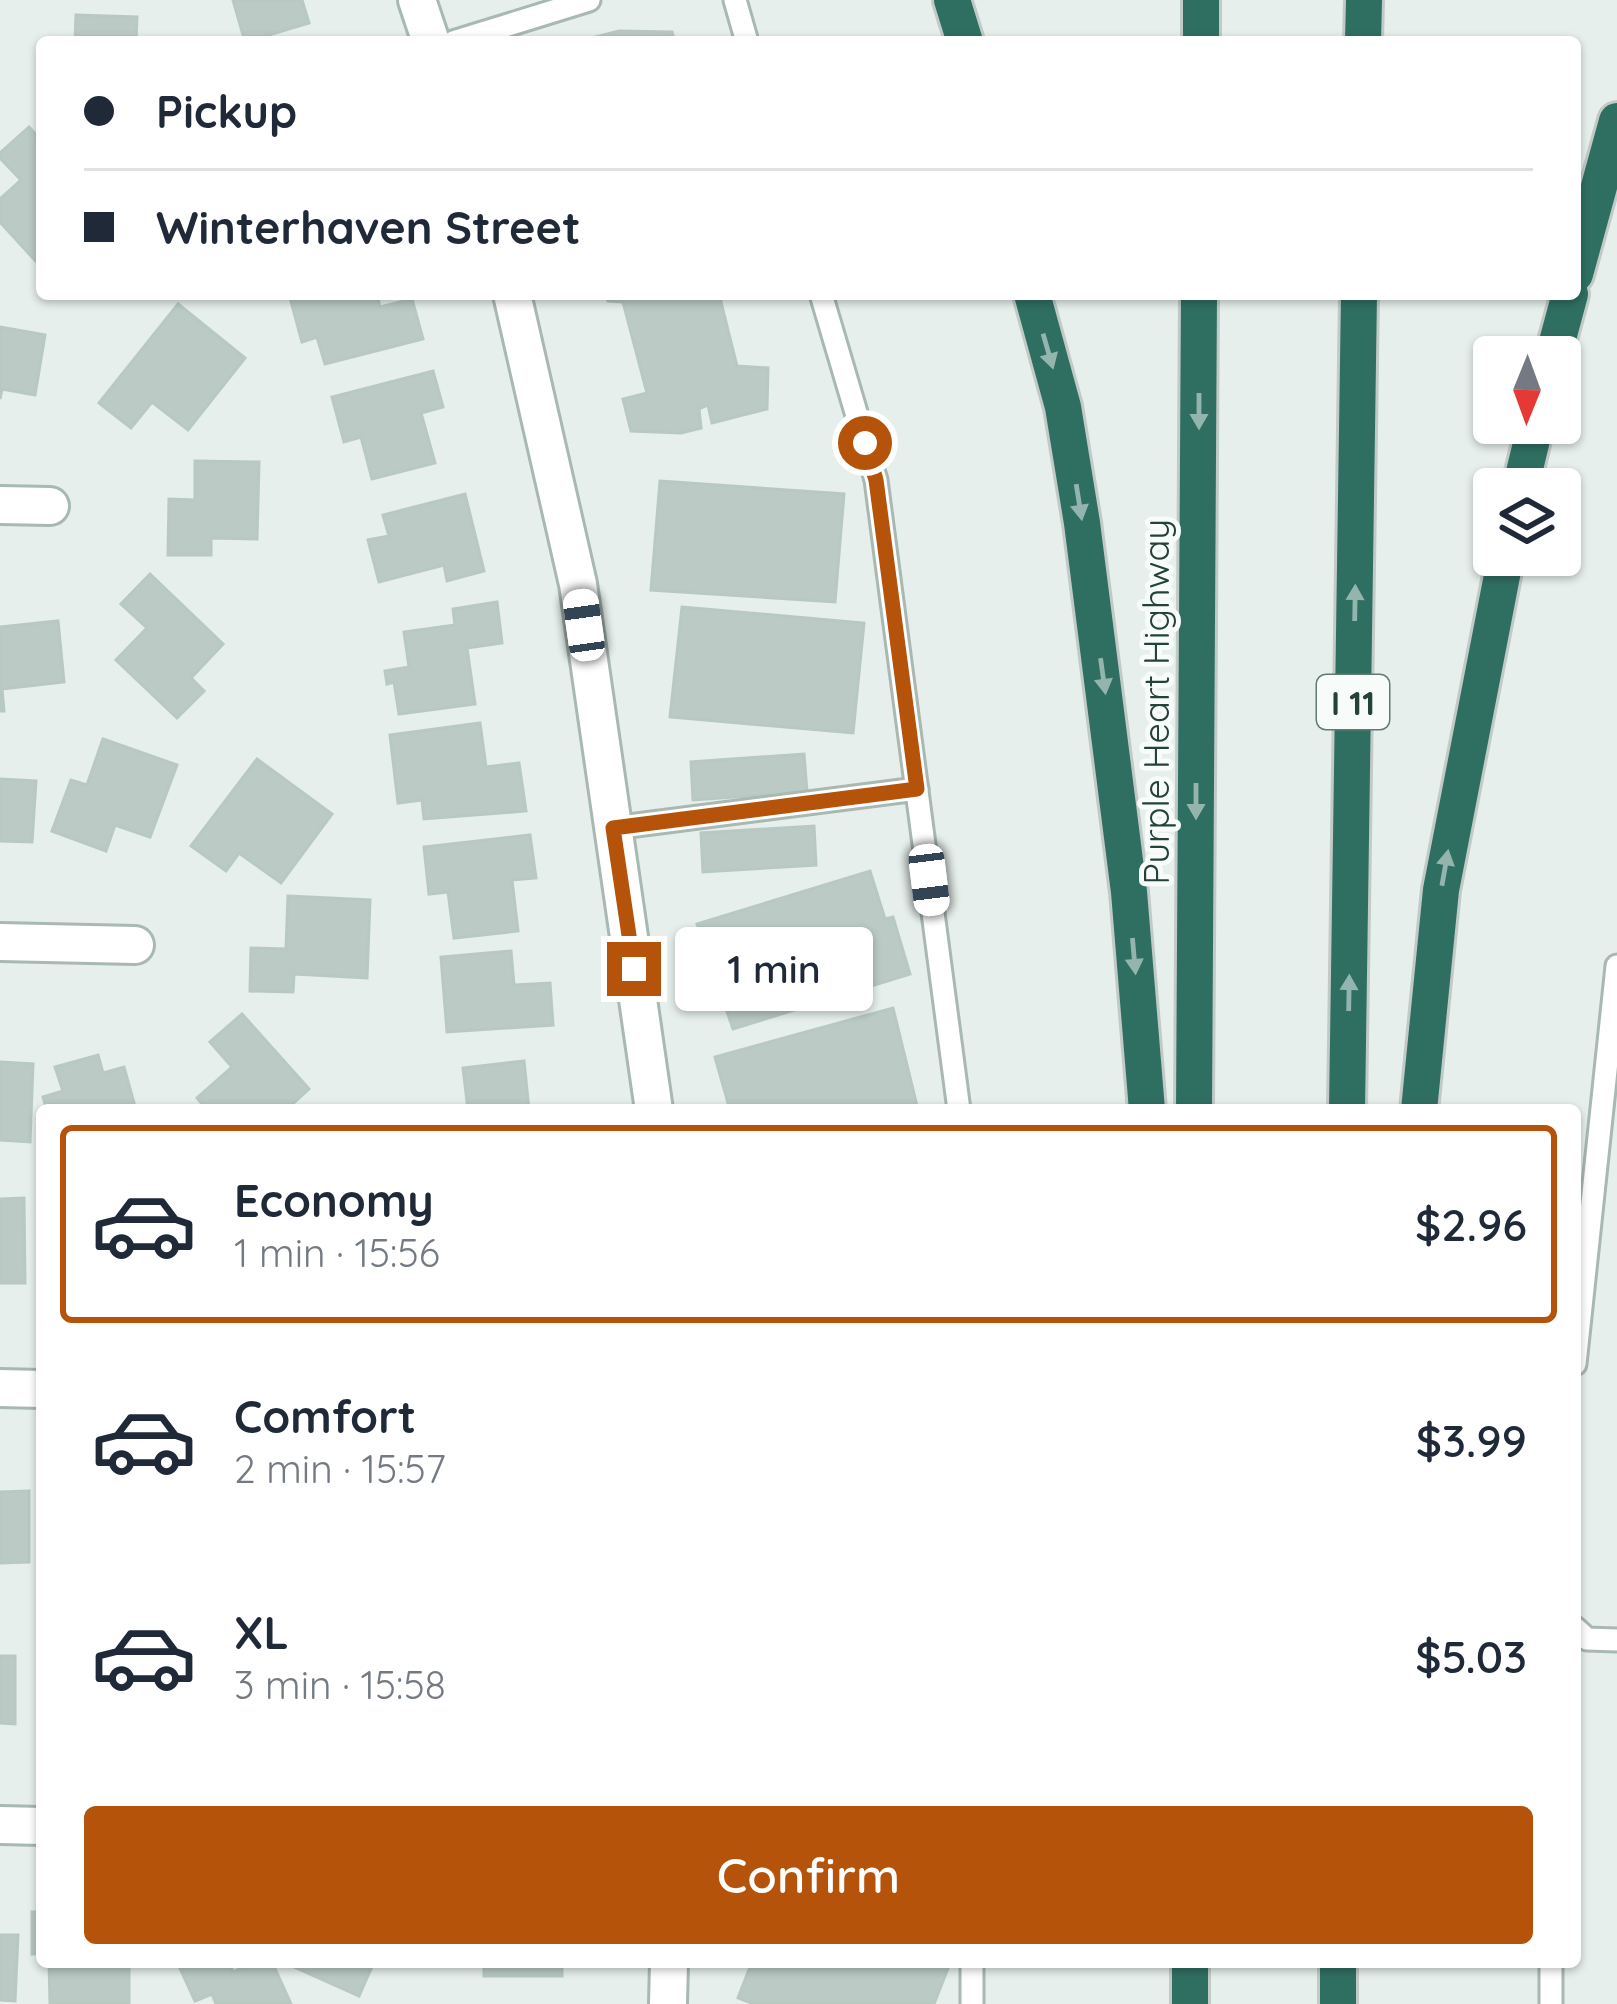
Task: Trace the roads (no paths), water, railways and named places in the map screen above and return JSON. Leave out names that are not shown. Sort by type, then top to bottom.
[{"type":"highway","points":[[952,0],[963,36]]},
{"type":"highway","points":[[1201,0],[1201,36]]},
{"type":"highway","points":[[1363,36],[1364,0]]},
{"type":"highway","points":[[1581,252],[1617,121]]},
{"type":"highway","points":[[1034,300],[1064,407],[1085,541],[1126,869],[1146,1104]]},
{"type":"highway","name":"Purple Heart Highway","points":[[1194,1104],[1199,300]]},
{"type":"highway","name":"I 11","points":[[1348,1104],[1359,300]]},
{"type":"highway","points":[[1559,336],[1568,300]]},
{"type":"highway","points":[[1420,1104],[1441,890],[1502,576]]},
{"type":"highway","points":[[1190,1968],[1190,2004]]},
{"type":"highway","points":[[1338,1968],[1338,2004]]},
{"type":"street","points":[[417,0],[429,36]]},
{"type":"street","points":[[513,300],[578,584],[653,1104]]},
{"type":"street","points":[[0,505],[50,506]]},
{"type":"street","points":[[0,942],[135,945]]},
{"type":"street","points":[[0,1388],[36,1389]]},
{"type":"street","points":[[0,1825],[36,1826]]},
{"type":"street","points":[[668,2004],[669,1968]]},
{"type":"lane","points":[[472,36],[589,0]]},
{"type":"lane","points":[[735,0],[745,36]]},
{"type":"lane","points":[[823,300],[876,480],[958,1104]]},
{"type":"lane","points":[[613,828],[917,789]]},
{"type":"lane","points":[[1581,1308],[1617,966]]},
{"type":"lane","points":[[1581,1634],[1587,1639],[1617,1640]]},
{"type":"lane","points":[[972,2004],[973,1968]]},
{"type":"lane","points":[[1551,1968],[1551,2004]]}]
